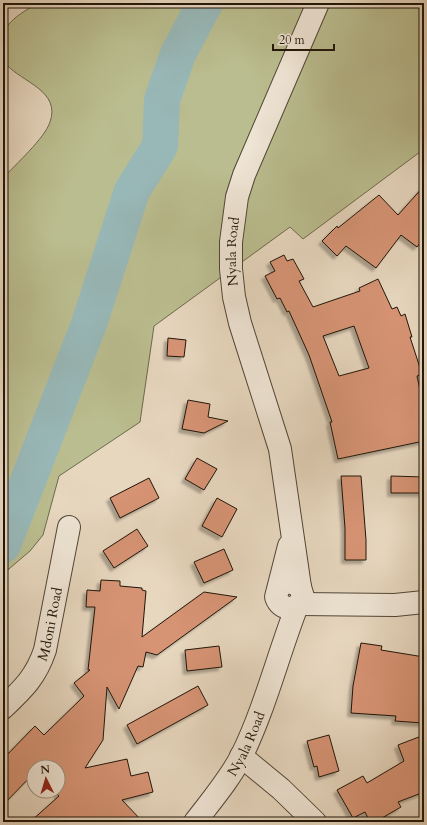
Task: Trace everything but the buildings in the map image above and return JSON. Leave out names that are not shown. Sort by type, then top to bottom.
[{"type":"street","name":"Nyala Road","points":[[194,822],[214,797],[241,756],[261,708],[279,654],[293,596],[292,533],[280,449],[240,323],[234,297],[230,242],[237,197],[244,175],[318,3]]},
{"type":"street","name":"Mdoni Road","points":[[3,708],[25,688],[40,664],[45,650],[69,527]]},
{"type":"street","points":[[293,596],[354,603],[388,605],[424,602]]},
{"type":"street","points":[[241,756],[281,789],[315,822]]},
{"type":"green space","points":[[39,3],[424,3],[424,149],[303,239],[290,227],[154,326],[140,422],[59,476],[43,535],[30,551],[3,574],[3,178],[42,136],[50,122],[52,111],[50,102],[45,95],[7,65],[3,55],[3,35],[8,25],[13,20],[23,12]]},
{"type":"waterway","points":[[3,545],[89,324],[132,191],[160,146],[162,100],[178,54],[205,3]]}]
